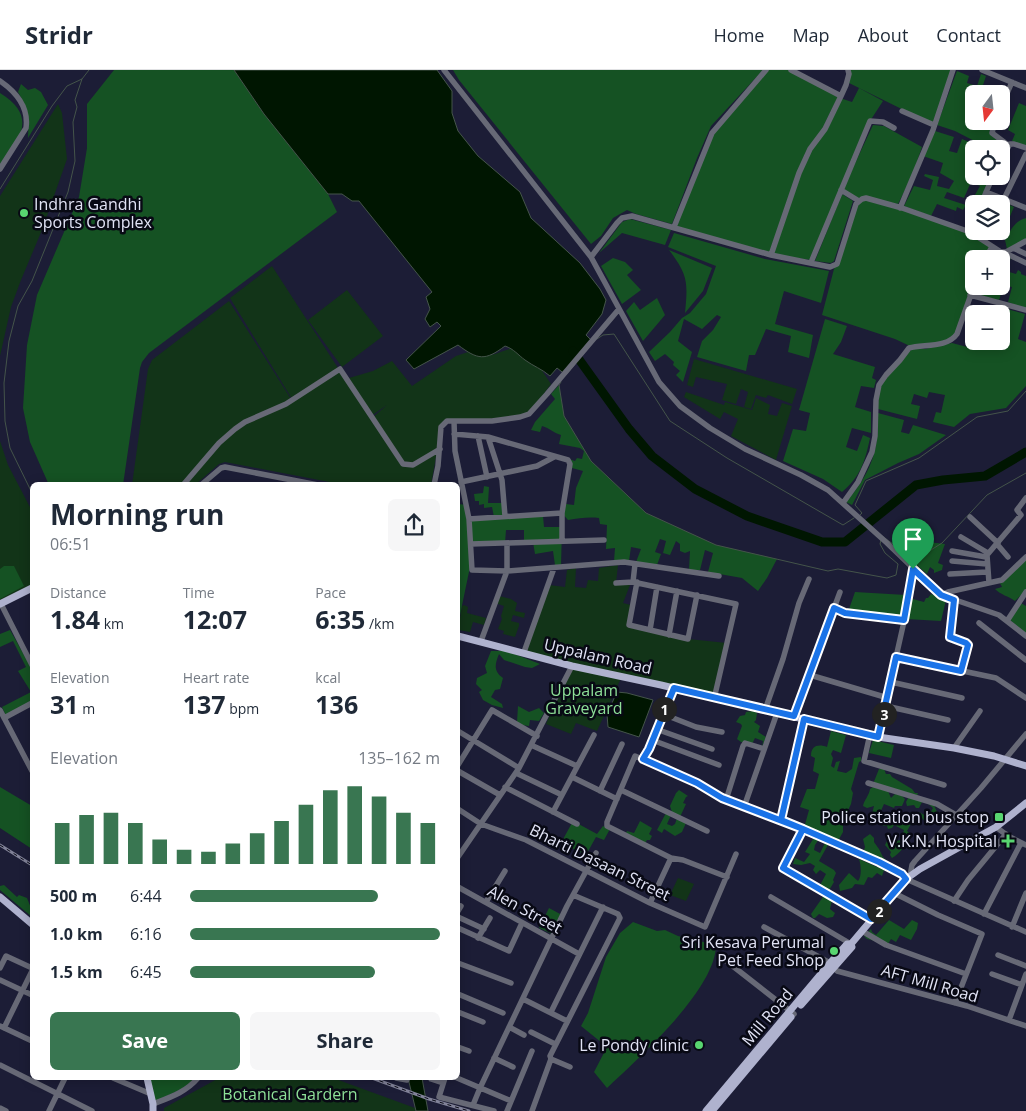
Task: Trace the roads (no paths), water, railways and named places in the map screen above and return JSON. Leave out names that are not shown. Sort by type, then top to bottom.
[{"type":"main road","points":[[1,604],[30,589]]},
{"type":"main road","name":"Uppalam Road","points":[[460,636],[572,666],[674,688],[878,737],[954,748],[1026,766]]},
{"type":"main road","name":"Mill Road","points":[[706,1111],[832,965],[852,947],[851,944],[871,919],[908,877],[996,827],[1026,802]]},
{"type":"main road","points":[[0,897],[30,922]]},
{"type":"main road","name":"Mill Road","points":[[712,1111],[792,1012]]},
{"type":"main road","points":[[148,1080],[153,1107]]},
{"type":"street","points":[[444,70],[592,257],[659,382],[680,406],[710,428],[745,449],[802,475],[828,490],[941,595],[999,615],[1026,636]]},
{"type":"street","points":[[674,227],[712,133],[766,70]]},
{"type":"street","points":[[791,70],[840,96]]},
{"type":"street","points":[[771,254],[799,173],[810,149],[825,129],[846,85],[848,70]]},
{"type":"street","points":[[900,208],[934,125],[953,70]]},
{"type":"street","points":[[982,70],[1026,88]]},
{"type":"street","points":[[0,81],[10,88],[24,106],[27,122],[26,128],[0,169]]},
{"type":"street","points":[[1010,87],[1012,82]]},
{"type":"street","points":[[902,111],[934,125]]},
{"type":"street","points":[[812,260],[870,121],[883,122],[894,128]]},
{"type":"street","points":[[993,130],[992,133],[1001,140]]},
{"type":"street","points":[[1010,145],[1026,148]]},
{"type":"street","points":[[1006,195],[1026,154]]},
{"type":"street","points":[[985,195],[989,185]]},
{"type":"street","points":[[841,190],[859,201]]},
{"type":"street","points":[[986,192],[994,195]]},
{"type":"street","points":[[592,257],[617,223],[627,216],[771,254],[823,266],[834,266],[838,261],[854,207],[859,201],[866,198],[965,230]]},
{"type":"street","points":[[1010,201],[1026,208]]},
{"type":"street","points":[[982,240],[999,250]]},
{"type":"street","points":[[1008,250],[1026,241]]},
{"type":"street","points":[[1013,248],[1026,254]]},
{"type":"street","points":[[1010,255],[1026,263]]},
{"type":"street","points":[[843,503],[858,482],[872,452],[875,436],[877,392],[882,379],[909,348],[929,346],[954,338],[970,295],[1026,310]]},
{"type":"street","points":[[434,482],[442,424],[447,421],[492,421],[524,416],[535,409],[619,309]]},
{"type":"street","points":[[186,482],[219,443],[235,429],[245,422],[286,404],[340,369],[404,464],[413,465],[440,448]]},
{"type":"street","points":[[454,421],[461,482],[469,518],[472,570],[507,571],[624,562],[719,576]]},
{"type":"street","points":[[454,434],[488,437],[568,460],[570,464],[562,513],[562,540]]},
{"type":"street","points":[[478,436],[487,477]]},
{"type":"street","points":[[488,437],[500,475],[505,516]]},
{"type":"street","points":[[461,482],[537,466],[554,457]]},
{"type":"street","points":[[205,482],[221,468],[225,467],[302,482]]},
{"type":"street","points":[[988,583],[987,555],[1021,515],[1017,510],[1026,498]]},
{"type":"street","points":[[469,518],[562,513]]},
{"type":"street","points":[[970,517],[998,544],[1008,557]]},
{"type":"street","points":[[961,536],[987,555]]},
{"type":"street","points":[[471,544],[604,540]]},
{"type":"street","points":[[481,641],[507,571],[507,543]]},
{"type":"street","points":[[952,551],[987,555]]},
{"type":"street","points":[[941,595],[1002,580],[1026,557]]},
{"type":"street","points":[[952,561],[986,564]]},
{"type":"street","points":[[635,564],[635,582],[629,625],[688,639],[697,595]]},
{"type":"street","points":[[524,652],[554,568]]},
{"type":"street","points":[[878,737],[888,698],[913,569]]},
{"type":"street","points":[[950,574],[987,572]]},
{"type":"street","points":[[765,710],[783,659],[798,603],[809,579]]},
{"type":"street","points":[[616,583],[635,582],[736,604],[714,698]]},
{"type":"street","points":[[650,630],[657,587]]},
{"type":"street","points":[[669,635],[677,591]]},
{"type":"street","points":[[794,716],[840,592]]},
{"type":"street","points":[[1007,621],[1026,592]]},
{"type":"street","points":[[954,600],[950,637],[968,645],[961,671]]},
{"type":"street","points":[[1,604],[30,661]]},
{"type":"street","points":[[834,608],[845,613],[904,620]]},
{"type":"street","points":[[979,623],[1026,660]]},
{"type":"street","points":[[896,657],[996,678],[1026,698]]},
{"type":"street","points":[[460,854],[517,770],[537,736],[572,666]]},
{"type":"street","points":[[810,675],[888,698]]},
{"type":"street","points":[[891,682],[962,698]]},
{"type":"street","points":[[643,759],[674,688]]},
{"type":"street","points":[[3,719],[30,704]]},
{"type":"street","points":[[886,706],[948,720]]},
{"type":"street","points":[[0,710],[3,719],[30,767]]},
{"type":"street","points":[[460,762],[492,710],[537,736]]},
{"type":"street","points":[[954,748],[980,711]]},
{"type":"street","points":[[744,807],[777,713]]},
{"type":"street","points":[[663,714],[696,727],[722,732]]},
{"type":"street","points":[[781,820],[804,719]]},
{"type":"street","points":[[656,729],[712,749]]},
{"type":"street","points":[[460,732],[517,770],[562,795]]},
{"type":"street","points":[[870,734],[864,762],[944,785]]},
{"type":"street","points":[[908,877],[915,860],[981,788],[1026,734]]},
{"type":"street","points":[[553,812],[594,735]]},
{"type":"street","points":[[652,740],[718,765]]},
{"type":"street","points":[[726,800],[745,743],[764,749]]},
{"type":"street","points":[[600,791],[622,744]]},
{"type":"street","points":[[531,745],[577,766]]},
{"type":"street","points":[[736,854],[726,878],[683,860],[671,858],[607,826],[606,822],[635,756],[697,783],[726,800],[781,820],[879,862],[954,902],[1026,932]]},
{"type":"street","points":[[460,772],[500,795]]},
{"type":"street","points":[[572,777],[617,799]]},
{"type":"street","points":[[868,783],[932,802],[956,815]]},
{"type":"street","points":[[505,787],[577,824]]},
{"type":"street","points":[[621,790],[707,830]]},
{"type":"street","name":"Bharti Dasaan Street","points":[[460,810],[482,824],[526,840],[650,903],[705,927],[726,878]]},
{"type":"street","points":[[984,914],[1024,844],[996,827]]},
{"type":"street","points":[[803,829],[783,868],[871,919]]},
{"type":"street","points":[[954,902],[968,880],[1006,834]]},
{"type":"street","points":[[474,1105],[480,1088],[551,939],[596,852]]},
{"type":"street","points":[[650,903],[671,858]]},
{"type":"street","points":[[486,902],[505,871]]},
{"type":"street","name":"Alen Street","points":[[460,888],[579,954]]},
{"type":"street","points":[[1012,927],[1026,893]]},
{"type":"street","points":[[894,894],[982,934],[954,1003]]},
{"type":"street","points":[[532,1111],[551,1059],[550,1056],[620,915],[573,895]]},
{"type":"street","points":[[771,897],[851,944]]},
{"type":"street","points":[[551,1012],[602,907]]},
{"type":"street","points":[[460,918],[484,929]]},
{"type":"street","points":[[478,938],[490,918]]},
{"type":"street","points":[[460,929],[509,951],[522,923]]},
{"type":"street","name":"AFT Mill Road","points":[[764,927],[832,965],[837,971],[954,1003],[1026,1026]]},
{"type":"street","points":[[862,931],[886,945],[966,974]]},
{"type":"street","points":[[998,955],[1026,966]]},
{"type":"street","points":[[0,968],[6,956],[30,969]]},
{"type":"street","points":[[726,960],[792,1012]]},
{"type":"street","points":[[460,964],[511,982]]},
{"type":"street","points":[[992,974],[1022,985]]},
{"type":"street","points":[[1009,1020],[1026,974]]},
{"type":"street","points":[[30,975],[23,991],[2,1027],[30,1040]]},
{"type":"street","points":[[0,980],[30,994]]},
{"type":"street","points":[[460,995],[503,1013]]},
{"type":"street","points":[[523,998],[567,1021]]},
{"type":"street","points":[[460,1013],[483,1022]]},
{"type":"street","points":[[509,1027],[524,1035]]},
{"type":"street","points":[[531,1032],[556,1044]]},
{"type":"street","points":[[460,1047],[469,1051]]},
{"type":"street","points":[[507,1111],[532,1051]]},
{"type":"street","points":[[494,1058],[512,1067]]},
{"type":"street","points":[[551,1059],[570,1067]]},
{"type":"street","points":[[0,1065],[30,1080]]},
{"type":"street","points":[[460,1079],[511,1101]]},
{"type":"street","points":[[31,1080],[92,1111]]},
{"type":"street","points":[[49,1111],[64,1080]]},
{"type":"street","points":[[118,1080],[151,1094]]},
{"type":"street","points":[[153,1107],[190,1088],[196,1080]]},
{"type":"street","points":[[444,1080],[439,1097],[494,1111]]},
{"type":"street","points":[[0,1108],[6,1111]]},
{"type":"waterway","points":[[0,189],[52,106],[67,86],[82,79],[89,70]]},
{"type":"waterway","points":[[30,489],[10,448],[5,421],[4,383],[9,341],[18,306],[32,281],[68,192],[75,161],[73,122],[77,107],[75,100],[82,79]]},
{"type":"waterway","points":[[597,339],[603,335],[614,334],[670,421],[727,458],[843,525],[854,518]]},
{"type":"waterway","points":[[573,351],[629,429],[652,456],[695,489],[747,516],[822,542],[845,542],[916,485],[985,476],[1026,452]]},
{"type":"waterway","points":[[561,382],[559,385],[564,416],[591,461],[646,513],[716,545],[828,571],[838,569],[887,578],[896,575],[898,564],[885,553],[880,544],[881,540]]},
{"type":"waterway","points":[[860,515],[862,513],[855,505],[866,481],[919,458],[977,417],[1008,411],[1026,391]]},
{"type":"waterway","points":[[882,536],[915,560],[942,543],[987,495],[1026,473]]},
{"type":"railway","points":[[0,845],[30,864]]},
{"type":"railway","points":[[377,1080],[469,1111]]},
{"type":"place","name":"Indhra Gandhi Sports Complex","points":[[24,213]]},
{"type":"place","name":"Police station bus stop","points":[[999,817]]},
{"type":"place","name":"V.K.N. Hospital","points":[[1008,841]]},
{"type":"place","name":"Sri Kesava Perumal Pet Feed Shop","points":[[834,951]]},
{"type":"place","name":"Le Pondy clinic","points":[[699,1045]]},
{"type":"park label","name":"Uppalam Graveyard","points":[[584,699]]},
{"type":"park label","name":"Botanical Gardern","points":[[290,1094]]}]
